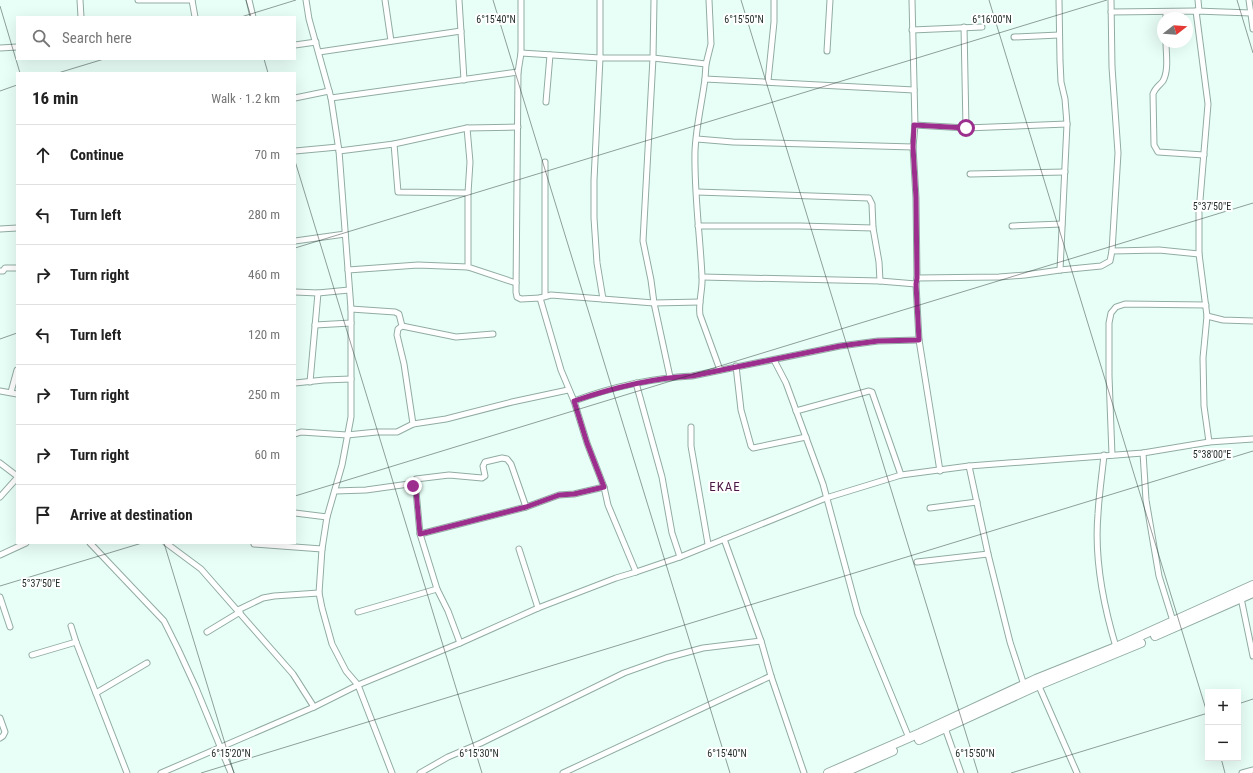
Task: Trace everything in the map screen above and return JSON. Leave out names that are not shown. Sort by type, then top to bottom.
[{"type":"highway","points":[[843,773],[945,728],[1038,682],[1253,585]]},
{"type":"highway","points":[[828,773],[909,738],[1024,685],[1038,682],[1118,653],[1253,593]]},
{"type":"street","points":[[80,0],[81,16]]},
{"type":"street","points":[[138,0],[192,0],[196,16]]},
{"type":"street","points":[[249,0],[253,16]]},
{"type":"street","points":[[306,0],[332,98],[339,149],[351,309],[351,417],[342,465],[327,517],[322,549],[319,593],[332,644],[346,671],[358,685],[392,773]]},
{"type":"street","points":[[385,0],[392,41]]},
{"type":"street","points":[[459,0],[464,80]]},
{"type":"street","points":[[521,0],[521,53],[518,72],[517,297],[521,299],[551,295],[654,303],[700,302]]},
{"type":"street","points":[[600,0],[600,58],[594,180],[594,218],[595,240],[603,299]]},
{"type":"street","points":[[654,0],[653,58],[644,241],[652,280],[654,303],[670,377]]},
{"type":"street","points":[[710,0],[711,44],[706,64],[695,152],[702,277],[700,315],[720,370]]},
{"type":"street","points":[[768,81],[774,22],[774,0]]},
{"type":"street","points":[[827,51],[830,0]]},
{"type":"street","points":[[912,0],[914,90],[913,147],[916,198],[916,284],[919,340],[940,471]]},
{"type":"street","points":[[1059,0],[1061,82],[1065,99],[1067,124],[1060,270]]},
{"type":"street","points":[[917,278],[999,277],[1025,275],[1101,266],[1110,261],[1112,251],[1118,153],[1112,67],[1111,0]]},
{"type":"street","points":[[1198,0],[1208,104],[1199,212],[1199,254],[1207,316],[1204,365],[1204,406],[1209,442]]},
{"type":"street","points":[[1249,0],[1253,29]]},
{"type":"street","points":[[1111,12],[1157,12]]},
{"type":"street","points":[[1166,12],[1250,12]]},
{"type":"street","points":[[964,27],[966,128]]},
{"type":"street","points":[[912,30],[982,27]]},
{"type":"street","points":[[319,52],[461,31]]},
{"type":"street","points":[[1014,37],[1059,35]]},
{"type":"street","points":[[296,45],[316,42]]},
{"type":"street","points":[[0,48],[16,47]]},
{"type":"street","points":[[1166,48],[1164,80],[1153,94],[1154,145],[1158,152],[1204,155]]},
{"type":"street","points":[[521,53],[600,58],[653,58],[706,64]]},
{"type":"street","points":[[546,102],[550,55]]},
{"type":"street","points":[[332,98],[518,72]]},
{"type":"street","points":[[705,79],[768,81],[914,90]]},
{"type":"street","points":[[296,98],[329,90]]},
{"type":"street","points":[[914,125],[966,128],[1067,124]]},
{"type":"street","points":[[296,151],[394,144],[467,128],[518,127]]},
{"type":"street","points":[[467,128],[470,162],[468,193],[468,267]]},
{"type":"street","points":[[697,139],[741,142],[913,147]]},
{"type":"street","points":[[394,144],[398,192],[468,193]]},
{"type":"street","points":[[545,162],[543,297],[561,370],[568,390],[574,401],[587,443],[604,487],[608,505],[636,572]]},
{"type":"street","points":[[970,174],[1065,172]]},
{"type":"street","points":[[697,192],[869,198],[872,204],[873,228],[879,262],[880,281]]},
{"type":"street","points":[[1012,226],[1062,224]]},
{"type":"street","points":[[698,226],[873,228]]},
{"type":"street","points":[[0,229],[16,228]]},
{"type":"street","points":[[296,241],[345,234]]},
{"type":"street","points":[[1112,251],[1159,250],[1199,254]]},
{"type":"street","points":[[348,270],[418,265],[468,267],[516,283]]},
{"type":"street","points":[[0,271],[3,271],[5,268],[16,268]]},
{"type":"street","points":[[702,277],[880,281],[916,284]]},
{"type":"street","points":[[296,292],[349,290]]},
{"type":"street","points":[[310,382],[318,292]]},
{"type":"street","points":[[1112,455],[1109,376],[1109,323],[1111,313],[1116,307],[1125,304],[1206,305]]},
{"type":"street","points":[[351,309],[394,312],[399,314],[402,326]]},
{"type":"street","points":[[1207,316],[1223,320],[1253,321]]},
{"type":"street","points":[[315,325],[351,323]]},
{"type":"street","points":[[402,326],[456,337],[493,334]]},
{"type":"street","points":[[402,326],[398,329],[397,334],[404,364],[413,424]]},
{"type":"street","points":[[574,401],[600,392],[636,384],[670,377],[692,376],[840,346],[878,341],[919,340]]},
{"type":"street","points":[[774,360],[786,383],[823,484],[858,614],[909,738]]},
{"type":"street","points":[[736,366],[740,410],[751,446],[753,448],[806,437]]},
{"type":"street","points":[[11,392],[16,374]]},
{"type":"street","points":[[296,383],[351,379]]},
{"type":"street","points":[[636,384],[662,477],[672,533],[680,557]]},
{"type":"street","points":[[296,434],[301,432],[347,435],[397,432],[413,424],[446,419],[512,402],[568,390]]},
{"type":"street","points":[[0,391],[16,394]]},
{"type":"street","points":[[796,411],[869,391],[872,392],[901,475]]},
{"type":"street","points":[[691,427],[691,446],[708,544]]},
{"type":"street","points":[[161,773],[314,707],[358,685],[460,643],[538,608],[616,578],[680,557],[708,544],[826,498],[901,475],[969,466],[1143,453],[1209,442],[1253,439]]},
{"type":"street","points":[[1143,453],[1146,500],[1160,576],[1173,621]]},
{"type":"street","points":[[1104,455],[1097,515],[1098,562],[1106,615],[1116,648]]},
{"type":"street","points":[[413,486],[416,479],[422,478],[449,475],[482,478],[485,476],[483,466],[485,462],[502,458],[507,459],[511,464],[526,507]]},
{"type":"street","points":[[0,463],[16,476]]},
{"type":"street","points":[[969,466],[988,554],[1010,642],[1024,685]]},
{"type":"street","points":[[0,497],[16,478]]},
{"type":"street","points":[[335,491],[366,490],[409,484],[413,486],[416,491],[420,534],[437,589],[448,611],[460,643]]},
{"type":"street","points":[[420,534],[526,507],[559,495],[574,494],[604,487]]},
{"type":"street","points":[[930,508],[977,502]]},
{"type":"street","points":[[296,513],[327,517]]},
{"type":"street","points":[[724,539],[761,641],[771,676],[804,773]]},
{"type":"street","points":[[0,555],[24,544]]},
{"type":"street","points":[[91,544],[164,621],[196,688],[231,773]]},
{"type":"street","points":[[167,544],[201,569],[239,611],[293,674],[314,707]]},
{"type":"street","points":[[254,544],[322,549]]},
{"type":"street","points":[[519,549],[538,608]]},
{"type":"street","points":[[918,562],[988,554]]},
{"type":"street","points":[[358,612],[437,589]]},
{"type":"street","points":[[208,632],[239,611],[263,598],[319,593]]},
{"type":"street","points":[[0,597],[10,627]]},
{"type":"street","points":[[1241,598],[1253,656]]},
{"type":"street","points":[[71,626],[127,773]]},
{"type":"street","points":[[420,773],[448,757],[481,743],[624,672],[703,648],[761,641]]},
{"type":"street","points":[[32,655],[76,642]]},
{"type":"street","points":[[96,693],[147,664]]},
{"type":"street","points":[[563,773],[771,676]]},
{"type":"street","points":[[1038,682],[1077,773]]},
{"type":"street","points":[[0,718],[5,732],[0,738]]},
{"type":"street","points":[[945,728],[961,773]]},
{"type":"street","points":[[1242,773],[1253,770]]},
{"type":"district","name":"EKAE","points":[[725,486]]},
{"type":"route","points":[[413,486],[415,487],[416,491],[420,534],[526,507],[559,495],[574,494],[604,487],[587,443],[574,401],[622,386],[670,377],[692,376],[840,346],[878,341],[919,340],[916,284],[916,198],[913,147],[914,125],[966,128]]}]
